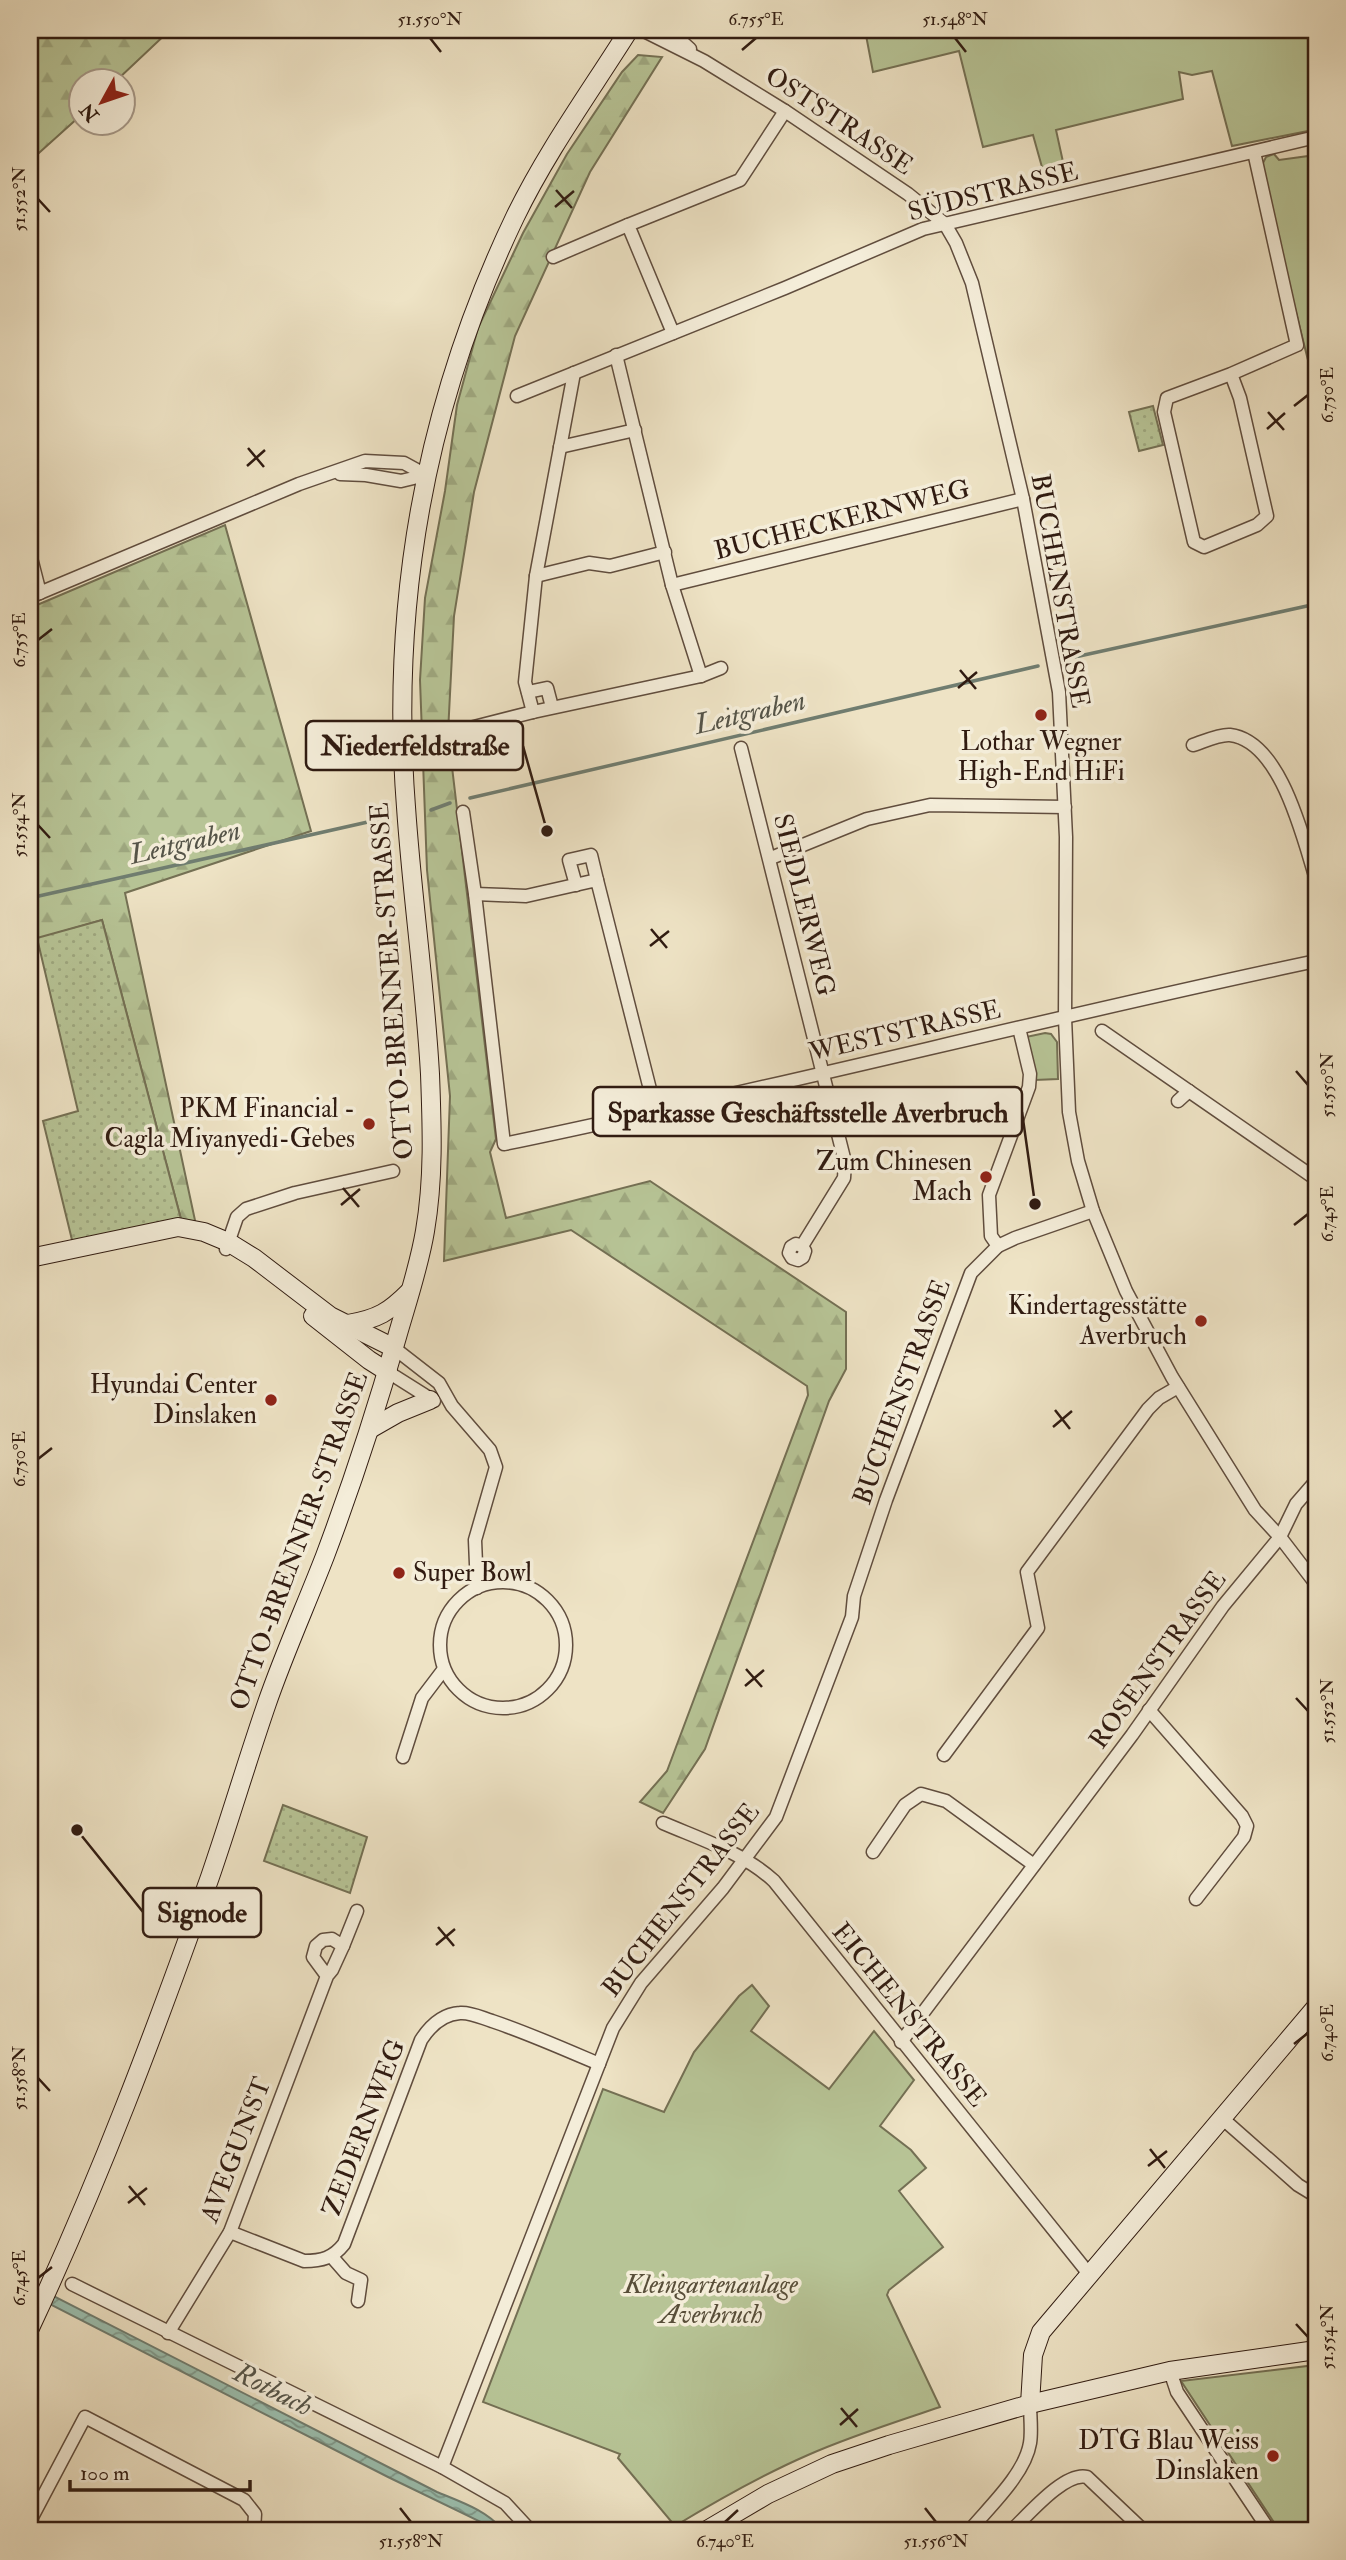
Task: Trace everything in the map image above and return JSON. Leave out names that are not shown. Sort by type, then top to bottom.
[{"type":"main road","name":"OTTO-BRENNER-STRASSE","points":[[30,2328],[85,2204],[153,2034],[213,1870],[269,1698],[324,1558],[370,1429],[424,1239],[432,1187],[433,1128],[427,1027],[406,808],[402,682],[407,596],[418,512],[456,362],[516,214],[551,150],[629,30]]},
{"type":"main road","points":[[30,1258],[145,1232],[227,1246],[254,1258],[330,1316],[394,1348]]},
{"type":"main road","points":[[227,1246],[369,1360],[388,1371]]},
{"type":"main road","points":[[348,1324],[370,1321],[384,1315],[410,1291]]},
{"type":"main road","points":[[370,1429],[408,1408],[430,1400]]},
{"type":"main road","points":[[1030,2404],[1033,2354],[1041,2332],[1316,2007]]},
{"type":"main road","points":[[707,2530],[768,2494],[832,2464],[1030,2404],[1170,2371],[1316,2350]]},
{"type":"street","name":"OSTSTRASSE","points":[[642,30],[704,61],[785,111],[908,194],[945,224]]},
{"type":"street","name":"OSTSTRASSE","points":[[669,30],[704,61]]},
{"type":"street","points":[[553,257],[740,180],[785,111]]},
{"type":"street","name":"SÜDSTRASSE","points":[[517,396],[923,229],[1316,137]]},
{"type":"street","points":[[1231,374],[1240,398],[1267,516],[1257,525],[1203,547],[1194,542],[1164,412],[1167,398],[1297,345],[1254,152]]},
{"type":"street","name":"BUCHENSTRASSE","points":[[945,224],[972,283],[1024,499],[1059,692],[1065,807],[1065,1018],[1069,1112],[1079,1161],[1093,1212],[1126,1290],[1178,1387],[1255,1510],[1280,1537],[1316,1584]]},
{"type":"street","points":[[628,226],[673,333]]},
{"type":"street","points":[[616,355],[672,585],[701,676]]},
{"type":"street","points":[[533,712],[525,682],[536,576],[574,373]]},
{"type":"street","points":[[560,447],[635,430]]},
{"type":"street","points":[[30,554],[35,595],[299,484],[365,461],[404,463],[426,475]]},
{"type":"street","name":"BUCHECKERNWEG","points":[[672,585],[1024,499]]},
{"type":"street","points":[[536,576],[589,563],[610,566],[665,552]]},
{"type":"street","points":[[470,729],[552,707],[701,676],[721,668]]},
{"type":"street","points":[[528,692],[547,688],[552,707]]},
{"type":"street","points":[[1193,744],[1229,735],[1255,745],[1278,773],[1316,879]]},
{"type":"street","name":"SIEDLERWEG","points":[[741,748],[771,858],[845,1162],[844,1178],[802,1246]]},
{"type":"street","points":[[771,858],[867,819],[930,805],[1065,807]]},
{"type":"street","points":[[463,812],[475,894],[526,896],[597,880]]},
{"type":"street","points":[[576,885],[569,860],[591,855],[656,1112]]},
{"type":"street","name":"WESTSTRASSE","points":[[475,894],[504,1144],[656,1112],[1179,990],[1316,961]]},
{"type":"street","points":[[998,1246],[991,1236],[989,1195],[1029,1087],[1030,1074],[1019,1028]]},
{"type":"street","points":[[1102,1031],[1316,1179]]},
{"type":"street","points":[[1178,1101],[1189,1091]]},
{"type":"street","points":[[227,1246],[237,1217],[246,1209],[295,1193],[393,1171]]},
{"type":"street","name":"BUCHENSTRASSE","points":[[442,2467],[613,2028],[626,2004],[745,1860],[776,1817],[852,1617],[854,1595],[886,1500],[971,1273],[998,1246],[1093,1212]]},
{"type":"street","points":[[394,1348],[439,1383],[452,1406],[490,1450],[496,1467],[475,1540],[477,1588]]},
{"type":"street","points":[[388,1371],[430,1400],[452,1406]]},
{"type":"street","points":[[944,1755],[1038,1628],[1027,1573],[1148,1409],[1159,1398],[1178,1387]]},
{"type":"street","name":"ROSENSTRASSE","points":[[901,2042],[1149,1710],[1223,1606],[1280,1537],[1296,1504],[1316,1481]]},
{"type":"street","points":[[497,1583],[518,1584],[537,1592],[553,1607],[563,1625],[566,1646],[563,1667],[553,1685],[517,1708],[494,1709],[473,1702],[455,1688],[444,1669],[439,1645],[444,1622],[457,1602],[477,1588],[497,1583]]},
{"type":"street","points":[[403,1757],[422,1698],[444,1669]]},
{"type":"street","points":[[1149,1710],[1242,1816],[1247,1826],[1244,1837],[1196,1899]]},
{"type":"street","points":[[873,1852],[905,1805],[921,1794],[946,1801],[1034,1865]]},
{"type":"street","name":"EICHENSTRASSE","points":[[663,1823],[759,1867],[774,1881],[1089,2274]]},
{"type":"street","name":"AVEGUNST","points":[[168,2333],[230,2232],[327,1976],[343,1946],[357,1910]]},
{"type":"street","points":[[327,1976],[313,1957],[316,1946],[323,1940],[332,1939],[343,1946]]},
{"type":"street","name":"ZEDERNWEG","points":[[230,2232],[304,2261],[331,2257],[344,2244],[421,2039],[447,2015],[463,2012],[511,2027],[599,2064]]},
{"type":"street","points":[[1223,2119],[1298,2185],[1316,2196]]},
{"type":"street","name":"ZEDERNWEG","points":[[331,2257],[345,2273],[361,2280],[358,2301]]},
{"type":"street","points":[[72,2284],[442,2467],[505,2503],[530,2530]]},
{"type":"street","points":[[1170,2371],[1177,2392],[1269,2530]]},
{"type":"street","points":[[972,2529],[1025,2459],[1030,2443],[1030,2404]]},
{"type":"street","points":[[30,2521],[85,2417],[244,2500],[255,2514],[254,2530]]},
{"type":"street","points":[[1012,2530],[1072,2477],[1079,2475],[1087,2477],[1143,2530]]},
{"type":"green space","points":[[30,30],[170,30],[132,66],[66,66],[66,129],[30,161]]},
{"type":"green space","points":[[865,30],[1316,30],[1316,121],[1308,131],[1232,146],[1212,71],[1192,75],[1179,72],[1183,99],[1056,130],[1067,180],[1047,185],[1033,135],[983,147],[959,51],[873,72]]},
{"type":"green space","points":[[638,55],[662,57],[590,172],[515,336],[474,492],[454,616],[448,733],[496,1139],[490,1152],[506,1218],[650,1181],[846,1312],[846,1369],[829,1401],[705,1749],[663,1813],[640,1802],[667,1771],[808,1395],[807,1386],[571,1230],[444,1261],[450,1096],[427,870],[420,680],[425,598],[445,491],[457,405],[478,328],[523,233],[567,154],[622,72]]},
{"type":"green space","points":[[1274,154],[1279,160],[1316,155],[1316,392],[1260,169],[1266,157]]},
{"type":"green space","points":[[1153,406],[1163,445],[1139,451],[1129,412]]},
{"type":"green space","points":[[225,525],[311,831],[125,893],[196,1225],[182,1223],[102,920],[30,941],[30,608]]},
{"type":"green space","points":[[102,920],[182,1223],[73,1244],[43,1121],[78,1111],[37,938]]},
{"type":"green space","points":[[1051,1034],[1057,1042],[1058,1079],[1035,1080],[1026,1037]]},
{"type":"green space","points":[[283,1805],[367,1837],[350,1893],[264,1861]]},
{"type":"green space","name":"Kleingartenanlage Averbruch","points":[[752,1985],[769,2006],[751,2031],[829,2089],[874,2031],[914,2080],[880,2126],[911,2150],[926,2168],[899,2191],[943,2247],[889,2290],[887,2295],[940,2407],[808,2455],[740,2488],[675,2526],[618,2458],[620,2454],[483,2402],[603,2089],[664,2112],[694,2052],[739,1996]]},
{"type":"green space","name":"DTG Blau Weiss Dinslaken","points":[[1316,2365],[1316,2530],[1279,2530],[1181,2381]]},
{"type":"water","points":[[30,2284],[437,2492],[473,2507],[503,2530],[490,2530],[481,2522],[30,2294]]},
{"type":"waterway","name":"Leitgraben","points":[[1075,657],[1316,604]]},
{"type":"waterway","name":"Leitgraben","points":[[470,798],[1038,666]]},
{"type":"waterway","name":"Leitgraben","points":[[431,810],[450,803]]},
{"type":"waterway","name":"Leitgraben","points":[[30,898],[390,817]]},
{"type":"place","name":"Lothar Wegner High-End HiFi","points":[[1041,715]]},
{"type":"place","name":"Niederfeldstraße","points":[[547,831]]},
{"type":"place","name":"PKM Financial - Cagla Miyanyedi-Gebes","points":[[369,1124]]},
{"type":"place","name":"Zum Chinesen Mach","points":[[986,1177]]},
{"type":"place","name":"Sparkasse Geschäftsstelle Averbruch","points":[[1035,1204]]},
{"type":"place","name":"Kindertagesstätte Averbruch","points":[[1201,1321]]},
{"type":"place","name":"Hyundai Center Dinslaken","points":[[271,1400]]},
{"type":"place","name":"Super Bowl","points":[[399,1573]]},
{"type":"place","name":"Signode","points":[[77,1830]]},
{"type":"place","name":"DTG Blau Weiss Dinslaken","points":[[1273,2456]]},
{"type":"water label","name":"Rotbach","points":[[273,2390]]}]
